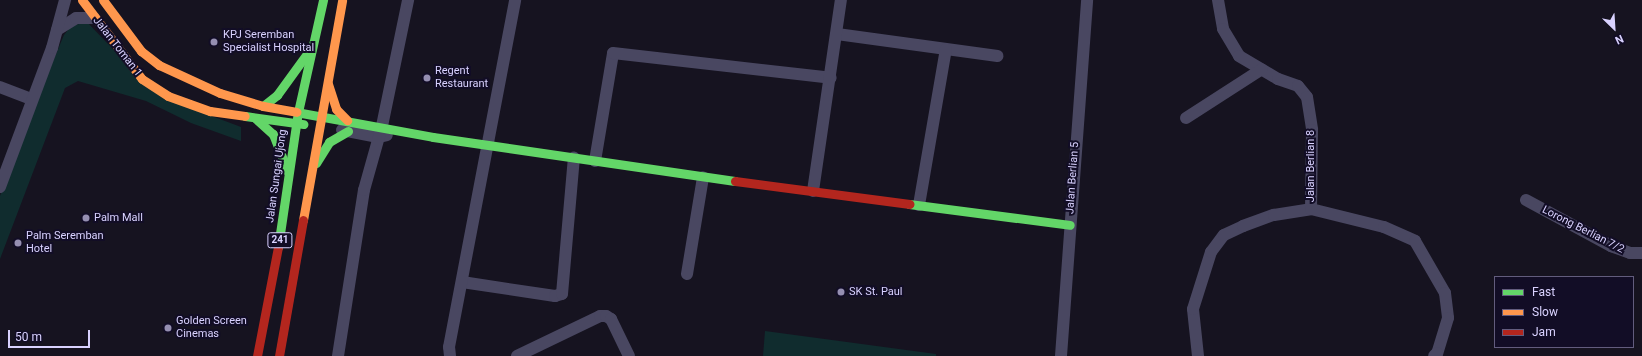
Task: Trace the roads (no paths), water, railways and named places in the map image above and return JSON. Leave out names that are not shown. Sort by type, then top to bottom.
[{"type":"main road","name":"Jalan Toman 1","points":[[82,0],[94,18],[142,79],[168,96],[210,111],[297,123],[320,121]]},
{"type":"main road","name":"Jalan Toman 1","points":[[102,0],[141,51],[159,66],[214,90],[263,106],[298,112],[320,121]]},
{"type":"main road","name":"Jalan Sungai Ujong","points":[[257,356],[281,232],[298,112],[323,0]]},
{"type":"main road","name":"241","points":[[279,356],[342,0]]},
{"type":"main road","points":[[263,106],[287,83],[311,49]]},
{"type":"main road","points":[[312,169],[329,142],[347,126],[333,103],[327,81]]},
{"type":"main road","points":[[255,118],[273,134],[289,176]]},
{"type":"main road","points":[[402,132],[595,161],[1070,225]]},
{"type":"street","points":[[0,187],[57,30],[65,0]]},
{"type":"street","points":[[338,356],[354,240],[364,190],[381,131],[408,0]]},
{"type":"street","points":[[450,356],[449,347],[489,145],[515,0]]},
{"type":"street","points":[[813,191],[831,78],[841,0]]},
{"type":"street","name":"Jalan Berlian 5","points":[[1061,356],[1087,0]]},
{"type":"street","name":"Jalan Berlian 8","points":[[1218,0],[1223,29],[1240,56],[1262,69],[1298,86],[1307,97],[1312,130],[1311,209]]},
{"type":"street","points":[[57,30],[76,18],[94,18]]},
{"type":"street","points":[[837,34],[998,56]]},
{"type":"street","points":[[919,205],[946,49]]},
{"type":"street","points":[[595,161],[612,53],[831,78]]},
{"type":"street","points":[[1186,118],[1262,69]]},
{"type":"street","points":[[0,88],[31,99]]},
{"type":"street","points":[[320,121],[381,131],[402,132]]},
{"type":"street","points":[[462,282],[555,296],[562,294],[574,158]]},
{"type":"street","points":[[687,274],[703,176]]},
{"type":"street","name":"Lorong Berlian 7/2","points":[[1526,200],[1611,246],[1630,253],[1642,253]]},
{"type":"street","name":"Jalan Berlian 8","points":[[1198,356],[1193,309],[1211,252],[1224,235],[1243,226],[1274,215],[1311,209],[1384,227],[1415,241],[1445,293],[1448,318],[1437,353],[1434,356]]},
{"type":"street","points":[[517,356],[600,316],[611,320],[628,356]]},
{"type":"place","name":"KPJ Seremban Specialist Hospital","points":[[214,42]]},
{"type":"place","name":"Regent Restaurant","points":[[427,78]]},
{"type":"place","name":"Palm Mall","points":[[86,218]]},
{"type":"place","name":"Palm Seremban Hotel","points":[[18,243]]},
{"type":"place","name":"SK St. Paul","points":[[841,292]]},
{"type":"place","name":"Golden Screen Cinemas","points":[[168,328]]}]
